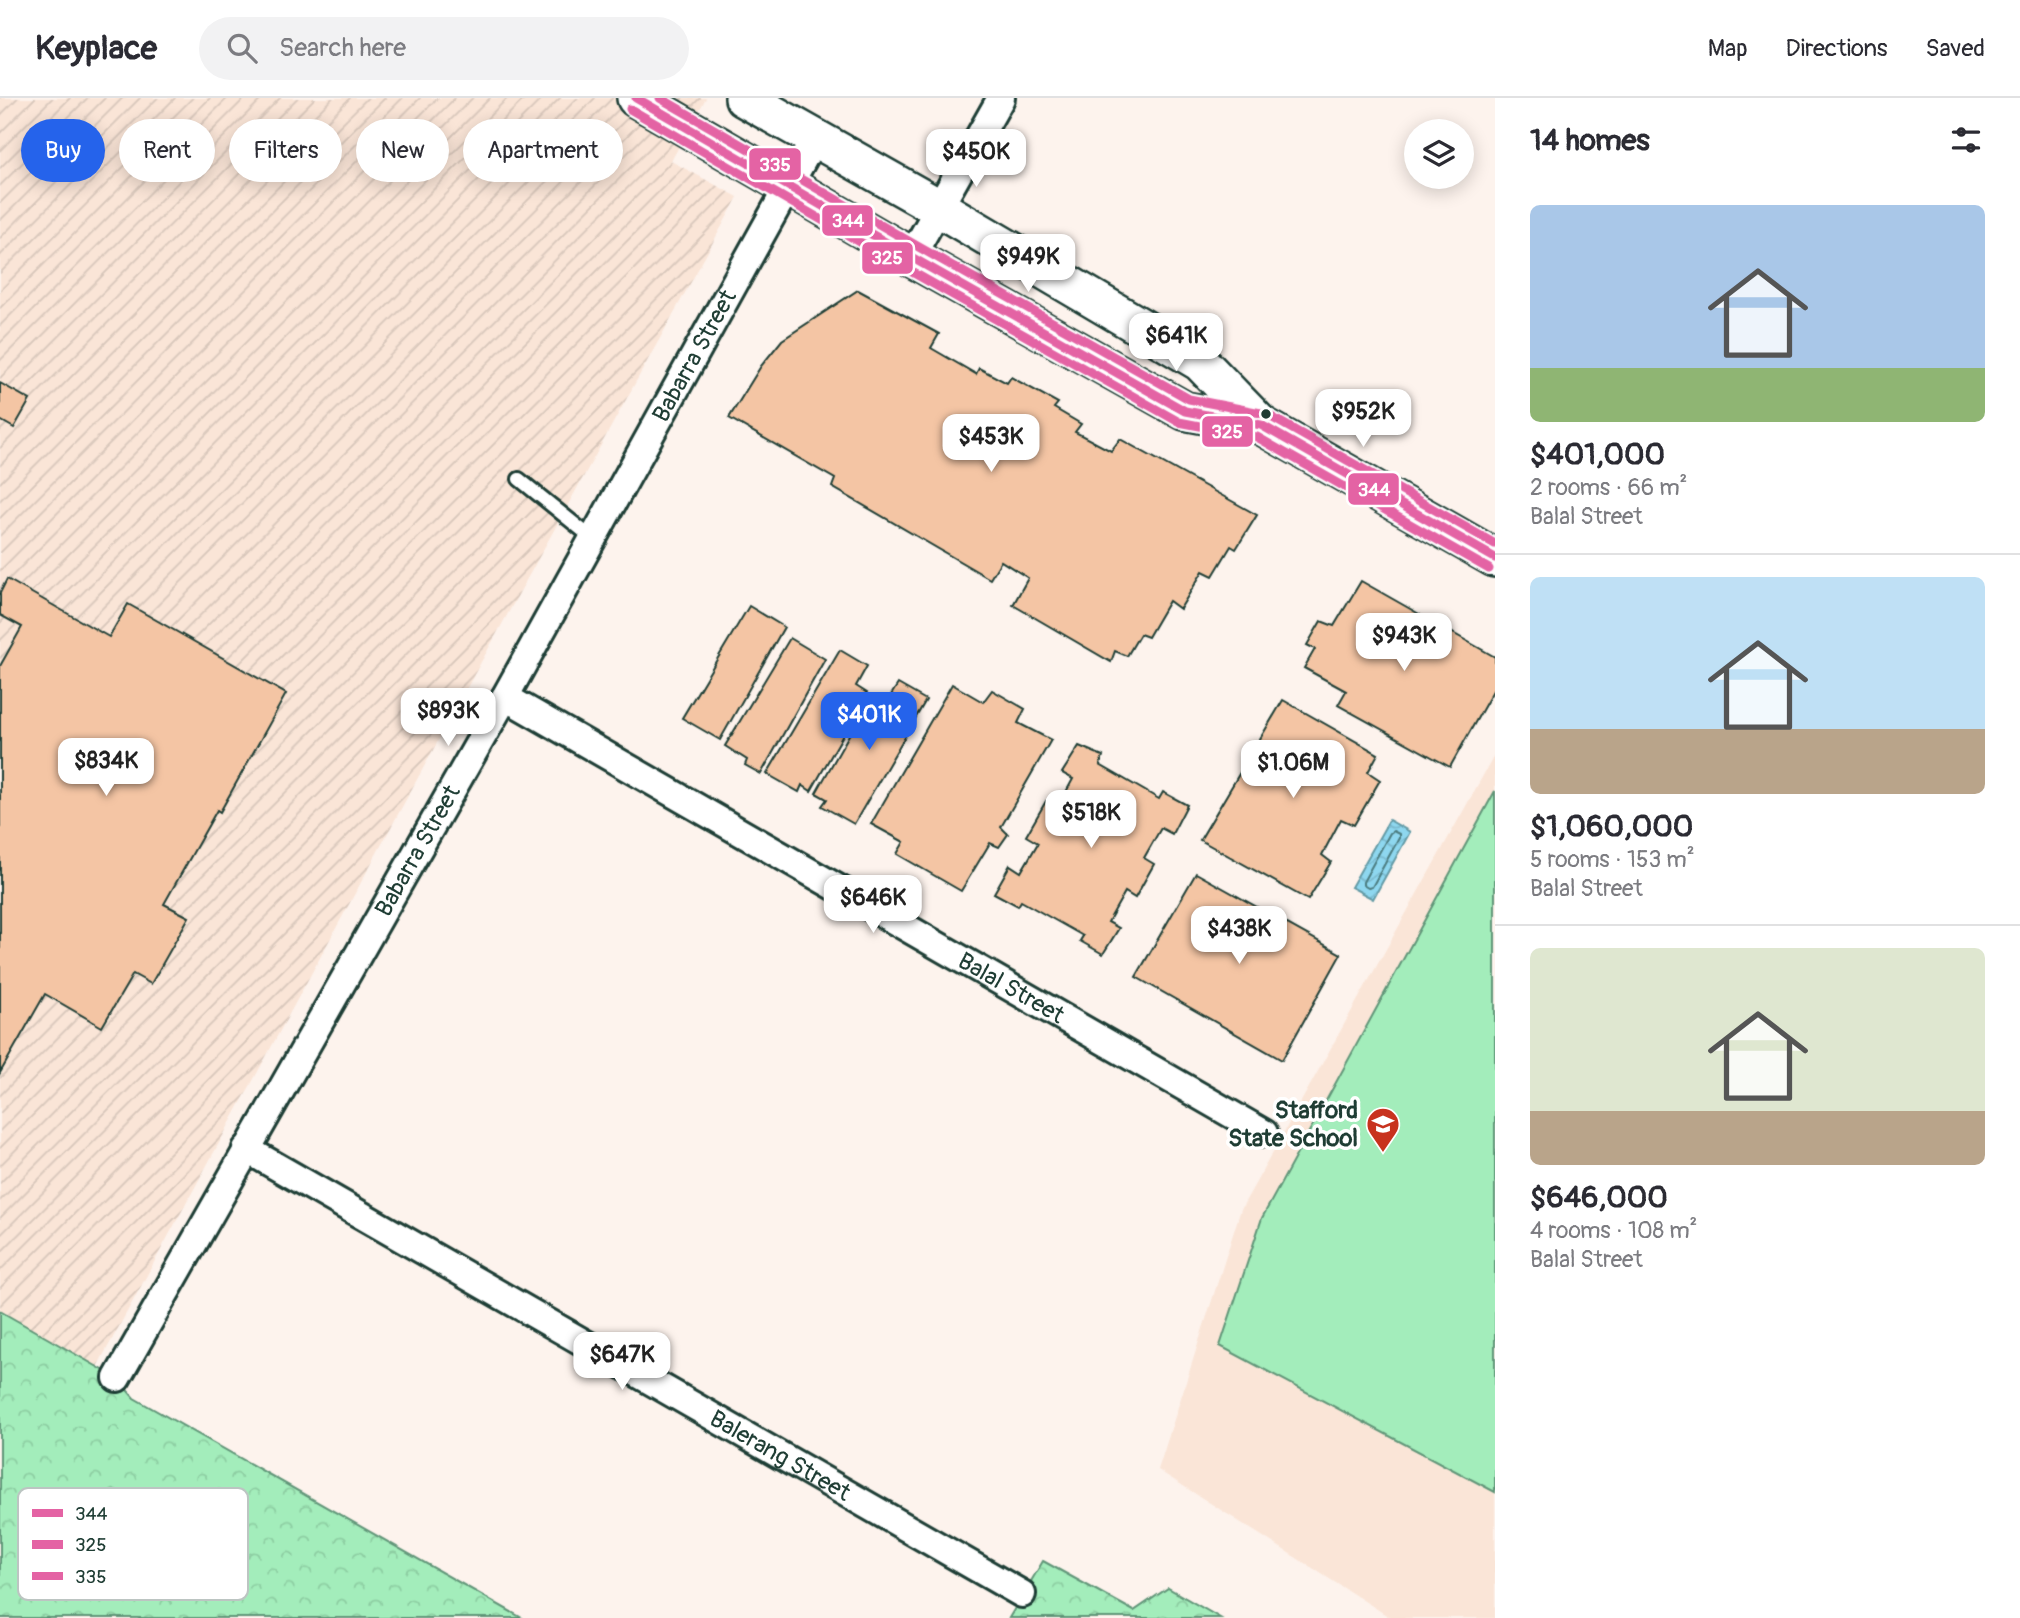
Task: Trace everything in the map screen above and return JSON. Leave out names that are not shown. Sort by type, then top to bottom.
[{"type":"main road","points":[[636,98],[1185,411],[1261,425]]},
{"type":"main road","points":[[744,98],[939,208],[1200,362],[1261,425],[1495,558]]},
{"type":"street","points":[[911,257],[1001,98]]},
{"type":"street","name":"Babarra Street","points":[[117,1378],[505,697],[815,138]]},
{"type":"street","name":"Balal Street","points":[[505,697],[1264,1133]]},
{"type":"street","name":"Balerang Street","points":[[246,1149],[1022,1594]]},
{"type":"lane","points":[[519,479],[592,538]]},
{"type":"shaded area","points":[[0,98],[706,98],[671,161],[738,197],[97,1367],[0,1311]]},
{"type":"shaded area","name":"Stafford State School","points":[[1495,754],[1495,1618],[1391,1618],[1158,1470],[1241,1209]]},
{"type":"green space","name":"Stafford State School","points":[[1495,791],[1495,1492],[1220,1346],[1262,1218]]},
{"type":"green space","points":[[0,1311],[117,1378],[134,1398],[522,1618],[0,1618]]},
{"type":"green space","points":[[1043,1561],[1134,1611],[1168,1588],[1220,1618],[1009,1618]]},
{"type":"water","points":[[1389,820],[1410,832],[1373,899],[1351,887]]},
{"type":"building","points":[[858,290],[939,334],[931,348],[976,374],[979,368],[1007,383],[1011,377],[1058,403],[1054,408],[1081,424],[1075,432],[1111,451],[1120,439],[1257,515],[1236,549],[1231,546],[1213,576],[1203,571],[1180,609],[1169,601],[1148,637],[1140,634],[1127,656],[1115,651],[1111,662],[1013,605],[1028,578],[1001,561],[990,579],[832,487],[835,479],[729,418],[761,366],[782,340]]},
{"type":"building","points":[[0,383],[30,400],[14,428],[0,420]]},
{"type":"building","points":[[7,579],[109,637],[128,604],[286,694],[220,812],[217,810],[164,904],[189,917],[151,984],[133,974],[102,1027],[45,994],[0,1073],[0,666],[22,627],[0,615],[0,593]]},
{"type":"building","points":[[1361,581],[1495,657],[1495,687],[1450,767],[1338,705],[1346,691],[1304,668],[1315,649],[1307,645],[1321,621],[1334,626]]},
{"type":"building","points":[[749,606],[784,627],[720,740],[682,718]]},
{"type":"building","points":[[790,638],[825,659],[761,774],[745,765],[747,760],[725,746]]},
{"type":"building","points":[[840,650],[867,666],[856,686],[867,693],[811,791],[802,785],[799,792],[767,774]]},
{"type":"building","points":[[898,684],[926,700],[854,824],[822,806],[827,799],[816,793],[871,696],[886,703]]},
{"type":"building","points":[[952,684],[983,702],[992,690],[1025,709],[1018,723],[1051,740],[1001,827],[1008,834],[999,847],[990,843],[961,891],[897,854],[904,842],[871,824]]},
{"type":"building","points":[[1283,700],[1378,754],[1368,772],[1380,780],[1354,825],[1341,819],[1322,855],[1331,862],[1308,900],[1200,840]]},
{"type":"building","points":[[1079,746],[1103,756],[1100,765],[1159,799],[1163,792],[1187,805],[1172,834],[1161,828],[1144,858],[1154,864],[1135,898],[1125,892],[1108,922],[1119,928],[1103,954],[1080,941],[1083,936],[1021,901],[1018,906],[994,893],[1010,865],[1021,872],[1038,843],[1026,836],[1046,801],[1058,807],[1073,779],[1062,773]]},
{"type":"building","points":[[1196,873],[1341,954],[1282,1060],[1136,977]]},
{"type":"transit line","name":"344","points":[[636,98],[1185,411],[1261,425],[1495,558]]},
{"type":"transit line","name":"335","points":[[660,98],[1189,399],[1266,414],[1495,544]]},
{"type":"transit line","name":"325","points":[[630,109],[1179,422],[1257,437],[1489,569]]},
{"type":"place","name":"Stafford State School","points":[[1383,1154]]}]
